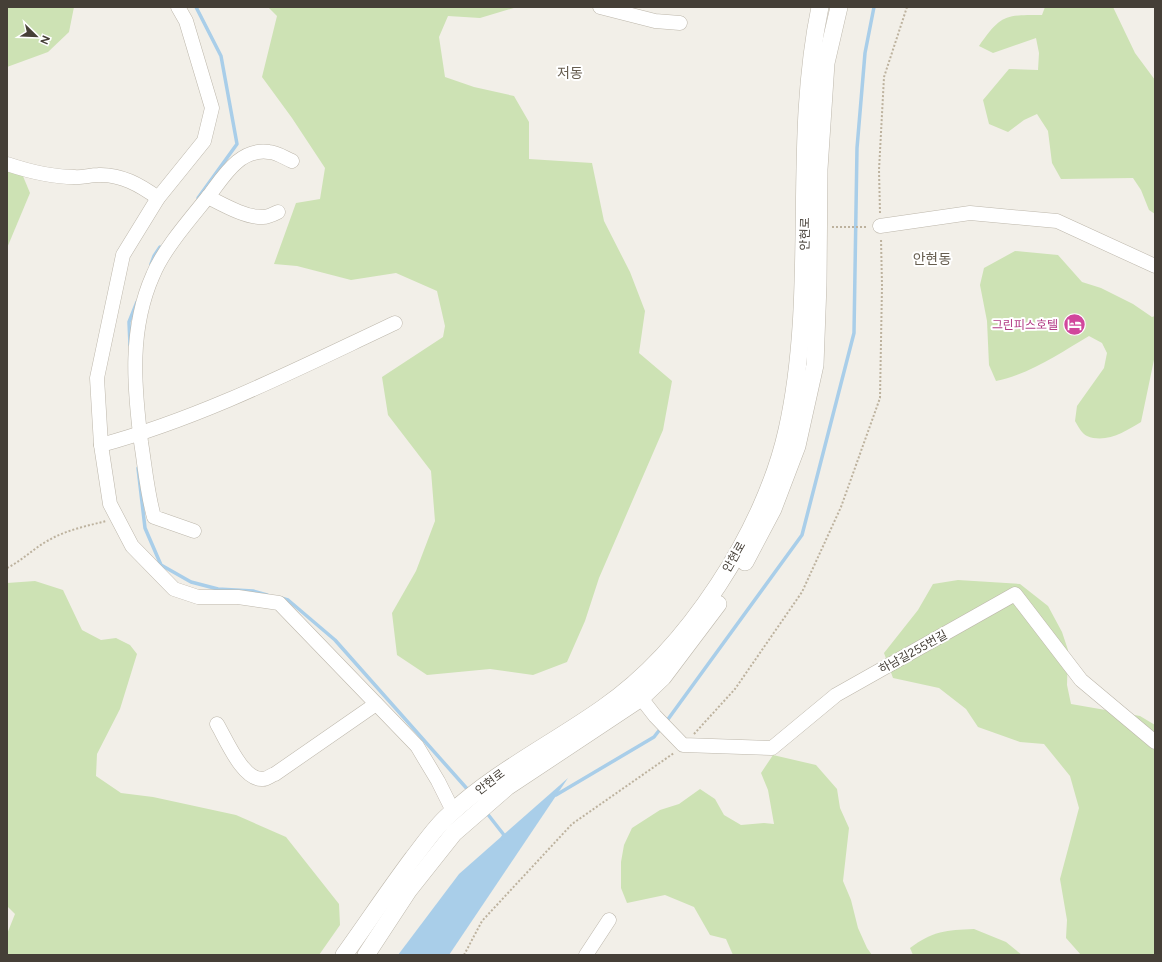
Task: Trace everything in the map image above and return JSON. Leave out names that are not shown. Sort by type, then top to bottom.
[{"type":"street","points":[[178,7],[186,22],[212,108],[204,141],[158,198],[122,255],[97,378],[101,445],[110,504],[132,546],[174,589],[198,597],[238,597],[279,603],[417,746],[438,781],[464,809],[463,824],[454,833],[408,891],[366,955]]},
{"type":"street","points":[[600,7],[655,21],[680,23]]},
{"type":"street","name":"안현로","points":[[636,693],[699,611],[738,551],[768,494],[787,431],[800,352],[804,267],[806,154],[812,44],[820,7]]},
{"type":"street","name":"안현로","points":[[344,955],[438,825],[488,793],[507,787],[636,693],[663,677],[701,629],[742,567],[773,509],[797,446],[814,365],[818,284],[820,154],[826,63],[839,7]]},
{"type":"street","points":[[194,531],[154,517],[148,496],[135,435],[135,344],[142,305],[153,274],[177,236],[233,165],[253,153],[270,152],[292,161]]},
{"type":"street","points":[[7,164],[74,178],[99,175],[123,178],[138,184],[158,198]]},
{"type":"street","points":[[208,197],[230,208],[264,218],[278,212]]},
{"type":"street","points":[[875,226],[970,213],[1057,222],[1155,266]]},
{"type":"street","points":[[101,445],[135,435],[216,406],[395,323]]},
{"type":"street","name":"하남길255번길","points":[[636,693],[655,716],[684,745],[772,748],[836,695],[1016,594],[1081,680],[1155,742]]},
{"type":"street","points":[[217,724],[244,771],[253,777],[263,779],[275,774],[376,704]]},
{"type":"street","points":[[586,955],[609,920]]},
{"type":"path","points":[[847,226],[875,226]]},
{"type":"path","points":[[7,568],[22,560],[49,540],[80,527],[118,519]]},
{"type":"green space","points":[[7,7],[74,7],[69,32],[48,52],[7,67]]},
{"type":"green space","points":[[268,7],[517,7],[480,18],[448,16],[439,37],[445,77],[474,87],[514,96],[529,122],[529,159],[592,163],[604,221],[630,272],[645,311],[639,353],[672,381],[663,430],[599,578],[585,621],[567,662],[533,675],[490,669],[427,675],[397,655],[392,613],[416,571],[435,521],[431,471],[388,415],[382,377],[443,337],[445,326],[437,291],[396,273],[351,280],[297,266],[274,264],[296,203],[320,199],[325,168],[292,118],[262,77],[277,16]]},
{"type":"green space","points":[[1045,7],[1113,7],[1135,53],[1155,80],[1155,214],[1149,210],[1141,190],[1133,178],[1061,179],[1052,163],[1048,131],[1037,114],[1024,120],[1008,132],[989,124],[983,100],[1009,69],[1038,70],[1039,53],[1036,38],[993,53],[979,46],[993,28],[1004,19],[1019,15],[1042,15]]},
{"type":"green space","points":[[7,167],[20,169],[30,193],[7,248]]},
{"type":"green space","points":[[1015,251],[1058,255],[1082,282],[1101,288],[1133,304],[1152,317],[1155,316],[1155,355],[1141,422],[1116,435],[1101,438],[1094,438],[1085,435],[1077,425],[1075,421],[1077,406],[1104,368],[1107,353],[1102,343],[1089,336],[1033,368],[1009,378],[996,381],[989,365],[987,321],[980,285],[984,268]]},
{"type":"green space","points":[[958,580],[1020,584],[1048,606],[1062,632],[1068,650],[1067,685],[1071,704],[1140,716],[1155,725],[1155,955],[1081,955],[1066,938],[1067,920],[1060,879],[1079,808],[1070,776],[1044,744],[1020,742],[978,727],[966,709],[939,688],[893,678],[884,653],[918,610],[933,584]]},
{"type":"green space","points":[[35,581],[63,590],[82,630],[101,640],[116,638],[130,645],[137,654],[120,709],[97,754],[96,776],[121,793],[153,797],[236,815],[286,837],[339,904],[340,925],[319,955],[7,955],[7,934],[15,914],[7,906],[7,583]]},
{"type":"green space","points":[[773,755],[816,765],[837,789],[840,808],[849,828],[843,881],[851,900],[858,928],[867,948],[872,955],[733,955],[726,939],[710,935],[694,907],[665,895],[627,903],[621,888],[621,862],[624,845],[632,828],[660,810],[679,804],[700,789],[715,799],[724,815],[741,825],[764,823],[774,824],[768,790],[761,773]]},
{"type":"green space","points":[[974,929],[1006,942],[1022,955],[913,955],[910,948],[918,942],[940,932]]},
{"type":"water","points":[[568,778],[449,955],[398,955],[459,874]]},
{"type":"waterway","points":[[196,7],[221,56],[237,144],[198,198]]},
{"type":"waterway","points":[[666,722],[802,535],[854,333],[857,148],[865,53],[874,7]]},
{"type":"waterway","points":[[151,264],[160,247]]},
{"type":"waterway","points":[[130,345],[129,322],[137,302]]},
{"type":"waterway","points":[[138,468],[145,528],[161,565],[191,582],[218,589],[253,591],[267,595]]},
{"type":"waterway","points":[[281,598],[288,600],[335,640],[469,791]]},
{"type":"waterway","points":[[556,795],[654,737],[661,728]]},
{"type":"waterway","points":[[486,812],[504,835],[502,839]]},
{"type":"place","name":"그린피스호텔","points":[[1074,325]]},
{"type":"district","name":"저동","points":[[570,73]]},
{"type":"district","name":"안현동","points":[[932,259]]}]
